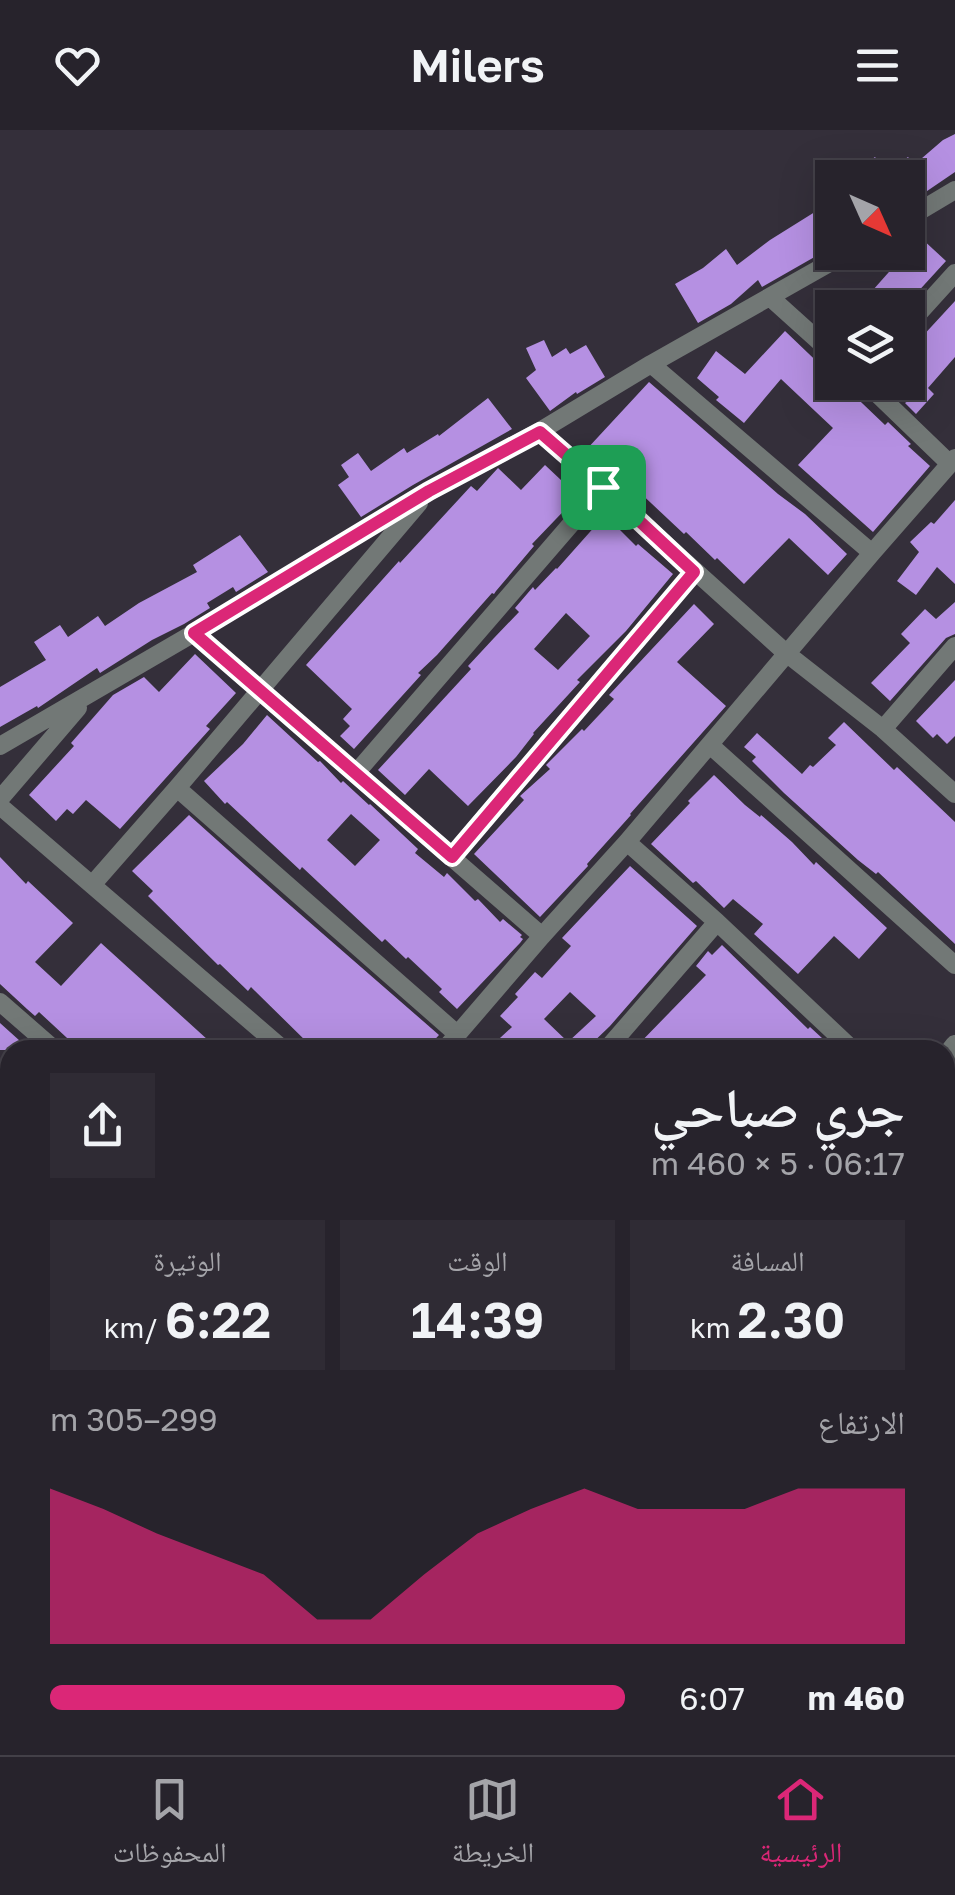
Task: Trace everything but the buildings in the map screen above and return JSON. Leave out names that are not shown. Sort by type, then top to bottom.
[{"type":"street","points":[[925,208],[955,190]]},
{"type":"street","points":[[0,746],[429,491],[540,432],[818,270]]},
{"type":"street","points":[[925,306],[955,273]]},
{"type":"street","points":[[771,298],[815,338]]},
{"type":"street","points":[[651,364],[872,553]]},
{"type":"street","points":[[452,1040],[953,461],[885,400]]},
{"type":"street","points":[[540,432],[786,654],[883,729],[955,794]]},
{"type":"street","points":[[356,774],[603,487]]},
{"type":"street","points":[[92,885],[429,491]]},
{"type":"street","points":[[452,857],[694,572]]},
{"type":"street","points":[[194,633],[542,936]]},
{"type":"street","points":[[883,729],[955,646]]},
{"type":"street","points":[[88,696],[0,802],[267,1040]]},
{"type":"street","points":[[710,745],[955,965]]},
{"type":"street","points":[[177,788],[457,1034]]},
{"type":"street","points":[[627,842],[842,1040]]},
{"type":"street","points":[[615,1040],[717,922]]},
{"type":"street","points":[[0,1002],[44,1040]]},
{"type":"route","points":[[540,432],[603,487],[694,572],[452,857],[194,633],[429,491],[540,432]]}]
